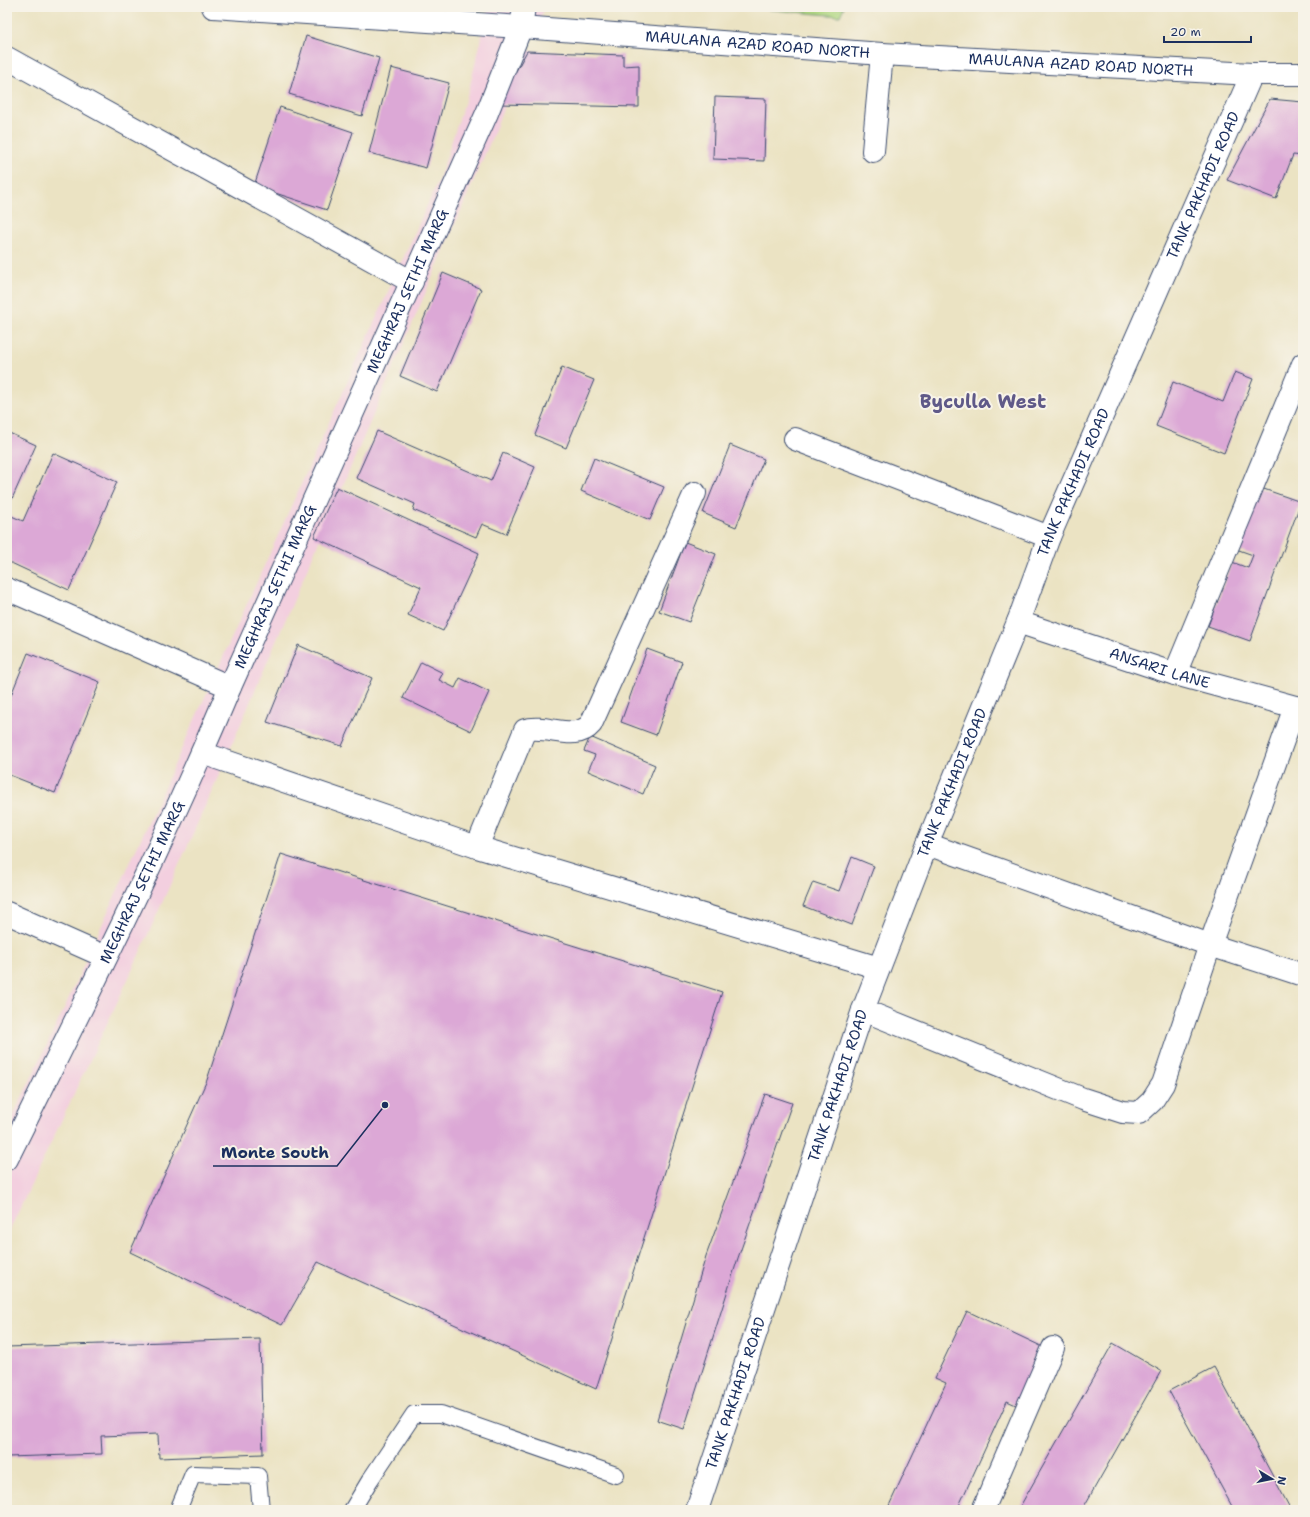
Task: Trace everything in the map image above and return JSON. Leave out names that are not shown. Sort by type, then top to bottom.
[{"type":"street","name":"MAULANA AZAD ROAD NORTH","points":[[213,7],[522,17],[882,54],[1252,74],[1303,74]]},
{"type":"street","name":"MEGHRAJ SETHI MARG","points":[[7,1159],[106,957],[202,753],[230,687],[487,113],[522,17]]},
{"type":"street","points":[[873,151],[882,54]]},
{"type":"street","points":[[7,58],[412,282]]},
{"type":"street","name":"TANK PAKHADI ROAD","points":[[697,1510],[863,1010],[879,968],[927,844],[1018,622],[1049,537],[1252,74]]},
{"type":"street","points":[[1175,674],[1303,364]]},
{"type":"street","points":[[795,439],[1049,537]]},
{"type":"street","points":[[478,847],[526,730],[538,728],[575,733],[586,729],[590,724],[695,494]]},
{"type":"street","points":[[7,588],[230,687]]},
{"type":"street","name":"ANSARI LANE","points":[[1018,622],[1175,674],[1299,708]]},
{"type":"street","points":[[863,1010],[1083,1099],[1123,1112],[1139,1113],[1152,1101],[1163,1084],[1210,945],[1299,708]]},
{"type":"street","points":[[202,753],[478,847],[879,968]]},
{"type":"street","points":[[927,844],[1210,945],[1303,975]]},
{"type":"street","points":[[7,913],[106,957]]},
{"type":"street","points":[[984,1510],[1054,1348]]},
{"type":"lane","points":[[352,1510],[414,1414],[441,1414],[616,1475]]},
{"type":"lane","points":[[178,1510],[193,1474],[258,1476],[261,1510]]},
{"type":"shaded area","points":[[489,7],[545,7],[529,43],[491,140],[215,784],[130,975],[7,1236],[7,1129],[63,1011],[440,177],[469,89]]},
{"type":"green space","points":[[739,7],[844,7],[840,16]]},
{"type":"building","points":[[306,36],[379,58],[362,116],[289,94]]},
{"type":"building","points":[[527,51],[623,55],[623,66],[639,65],[639,107],[498,104]]},
{"type":"building","points":[[391,68],[449,83],[426,168],[369,153]]},
{"type":"building","points":[[715,97],[766,99],[764,161],[713,159]]},
{"type":"building","points":[[1270,99],[1303,102],[1303,156],[1293,155],[1276,199],[1227,180]]},
{"type":"building","points":[[280,107],[353,132],[327,210],[254,186]]},
{"type":"building","points":[[443,273],[481,289],[437,392],[400,376]]},
{"type":"building","points":[[562,367],[594,380],[566,448],[535,435]]},
{"type":"building","points":[[1235,372],[1253,379],[1224,453],[1156,426],[1173,382],[1223,402]]},
{"type":"building","points":[[377,431],[491,481],[503,453],[535,467],[506,534],[482,524],[476,537],[413,510],[415,504],[356,478]]},
{"type":"building","points":[[7,432],[36,445],[7,510]]},
{"type":"building","points":[[730,445],[764,459],[736,527],[703,513]]},
{"type":"building","points":[[53,453],[117,482],[69,590],[7,561],[7,514],[23,521]]},
{"type":"building","points":[[594,458],[664,487],[650,520],[581,491]]},
{"type":"building","points":[[337,487],[479,553],[443,631],[408,615],[421,587],[314,537]]},
{"type":"building","points":[[1258,487],[1301,502],[1250,641],[1208,626],[1232,562],[1248,568],[1253,555],[1236,549]]},
{"type":"building","points":[[685,542],[716,554],[689,622],[659,611]]},
{"type":"building","points":[[298,645],[372,678],[342,746],[267,722]]},
{"type":"building","points":[[647,649],[682,662],[656,735],[621,722]]},
{"type":"building","points":[[28,653],[100,682],[55,793],[7,774],[7,705]]},
{"type":"building","points":[[421,662],[443,673],[439,680],[455,688],[460,678],[489,692],[471,731],[403,698]]},
{"type":"building","points":[[590,737],[655,765],[643,794],[588,771],[595,755],[584,751]]},
{"type":"building","points":[[281,854],[722,992],[596,1389],[318,1262],[282,1325],[130,1252],[207,1080]]},
{"type":"building","points":[[852,857],[874,866],[852,925],[803,906],[813,882],[839,891]]},
{"type":"building","points":[[765,1094],[792,1103],[738,1258],[684,1429],[657,1420],[706,1256]]},
{"type":"building","points":[[967,1311],[1043,1347],[1016,1405],[1007,1401],[957,1510],[887,1510],[946,1383],[935,1378]]},
{"type":"building","points":[[260,1339],[263,1454],[159,1458],[158,1434],[101,1436],[102,1454],[7,1457],[7,1347]]},
{"type":"building","points":[[1113,1343],[1161,1371],[1082,1510],[1018,1510]]},
{"type":"building","points":[[1214,1367],[1291,1510],[1234,1510],[1169,1391]]},
{"type":"place","name":"Monte South","points":[[385,1105]]},
{"type":"district","name":"Byculla West","points":[[983,401]]}]
